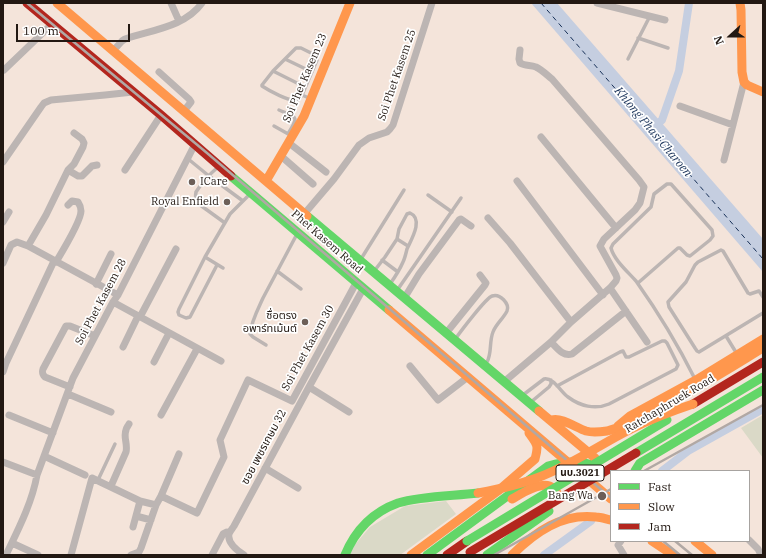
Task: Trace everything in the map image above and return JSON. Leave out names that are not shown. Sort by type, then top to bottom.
[{"type":"main road","name":"Phet Kasem Road","points":[[27,3],[161,115],[298,233],[363,274],[390,285],[610,471]]},
{"type":"main road","name":"Phet Kasem Road","points":[[57,3],[305,213],[363,274],[468,378],[610,498]]},
{"type":"main road","name":"Soi Phet Kasem 23","points":[[266,181],[304,116],[350,3]]},
{"type":"main road","points":[[740,3],[742,72],[744,82],[749,87],[763,92]]},
{"type":"main road","points":[[615,429],[630,416],[696,380],[763,339]]},
{"type":"main road","points":[[551,420],[560,420],[592,432],[615,429],[675,401],[763,348]]},
{"type":"main road","name":"Ratchaphruek Road","points":[[447,555],[763,362]]},
{"type":"main road","points":[[627,424],[622,428],[618,438],[620,444],[626,452],[636,452],[650,439],[763,373]]},
{"type":"main road","name":"นบ.3021","points":[[468,554],[763,376]]},
{"type":"main road","points":[[636,469],[640,463],[763,390]]},
{"type":"main road","points":[[346,555],[348,545],[364,523],[376,514],[395,504],[435,497],[474,493],[507,487],[532,480],[558,469],[639,426],[670,412],[693,404]]},
{"type":"main road","points":[[489,553],[591,482],[592,474],[589,463],[579,447],[551,420]]},
{"type":"main road","points":[[411,555],[478,504],[498,492],[535,459],[537,445],[524,426]]},
{"type":"main road","points":[[636,469],[644,445]]},
{"type":"main road","points":[[427,555],[548,466],[566,461],[576,461],[589,463],[610,472]]},
{"type":"main road","points":[[482,514],[541,485],[552,487],[557,492],[555,504],[548,511]]},
{"type":"main road","points":[[512,555],[522,544],[554,523],[572,517],[585,515],[610,520]]},
{"type":"main road","points":[[653,542],[672,555]]},
{"type":"main road","points":[[663,542],[678,555]]},
{"type":"main road","points":[[696,542],[712,555]]},
{"type":"street","points":[[171,3],[179,21]]},
{"type":"street","points":[[113,51],[125,39],[165,27],[179,21],[196,10],[202,3]]},
{"type":"street","name":"Soi Phet Kasem 25","points":[[305,213],[334,179],[359,145],[369,138],[387,132],[393,125],[432,3]]},
{"type":"street","points":[[597,3],[666,20]]},
{"type":"street","points":[[4,70],[52,24]]},
{"type":"street","points":[[505,381],[551,342],[571,322],[610,288],[617,278],[600,246],[604,239],[635,210],[640,203],[644,187],[552,79],[536,67],[520,63],[520,50]]},
{"type":"street","points":[[159,72],[190,99],[191,102],[184,111]]},
{"type":"street","points":[[724,160],[744,82]]},
{"type":"street","points":[[3,162],[44,103],[56,100],[133,92]]},
{"type":"street","points":[[680,106],[733,125]]},
{"type":"street","points":[[125,170],[161,115]]},
{"type":"street","points":[[28,246],[46,215],[68,170],[74,164],[80,153],[84,142],[74,134]]},
{"type":"street","points":[[541,137],[616,228]]},
{"type":"street","points":[[290,138],[326,172]]},
{"type":"street","name":"Soi Phet Kasem 28","points":[[6,555],[27,509],[37,475],[73,378],[118,295],[194,144]]},
{"type":"street","points":[[281,156],[314,184]]},
{"type":"street","points":[[68,170],[78,176],[82,176],[92,166],[97,165]]},
{"type":"street","points":[[517,181],[603,295]]},
{"type":"street","points":[[3,372],[5,363],[55,261],[78,221],[81,212],[80,205],[78,202],[72,201],[68,205]]},
{"type":"street","points":[[3,222],[9,212]]},
{"type":"street","points":[[488,218],[510,243],[571,322]]},
{"type":"street","points":[[405,297],[419,274],[459,220],[461,219],[471,226]]},
{"type":"street","points":[[3,263],[11,245],[14,242],[17,242],[28,246],[118,295]]},
{"type":"street","points":[[124,347],[176,249]]},
{"type":"street","points":[[96,284],[111,254]]},
{"type":"street","name":"ซอย เพชรเกษม 32","points":[[212,555],[223,534],[227,532],[229,533],[234,526],[309,387],[363,274]]},
{"type":"street","name":"Soi Phet Kasem 30","points":[[161,496],[197,513],[224,458],[220,440],[248,380],[292,401],[363,274]]},
{"type":"street","points":[[447,332],[485,285],[486,282],[480,275]]},
{"type":"street","points":[[610,288],[647,342]]},
{"type":"street","points":[[113,302],[221,362]]},
{"type":"street","points":[[551,342],[565,354],[572,354],[626,312]]},
{"type":"street","points":[[95,336],[70,326],[66,326],[42,373],[43,376],[111,412]]},
{"type":"street","points":[[154,362],[169,333]]},
{"type":"street","points":[[161,415],[197,349]]},
{"type":"street","points":[[410,366],[436,402],[468,378]]},
{"type":"street","points":[[309,387],[349,412]]},
{"type":"street","points":[[9,415],[53,433]]},
{"type":"street","points":[[111,486],[126,452],[127,446],[125,432],[129,424]]},
{"type":"street","points":[[131,555],[139,552],[141,548],[156,505],[179,454]]},
{"type":"street","points":[[44,456],[111,486],[140,501],[156,505]]},
{"type":"street","points":[[3,462],[37,475]]},
{"type":"street","points":[[265,468],[298,488]]},
{"type":"street","points":[[71,555],[92,478]]},
{"type":"street","points":[[346,555],[369,523],[404,504],[447,493]]},
{"type":"street","points":[[133,527],[140,501]]},
{"type":"street","points":[[136,516],[151,520]]},
{"type":"street","points":[[229,533],[230,541],[240,554]]},
{"type":"street","points":[[750,541],[762,555]]},
{"type":"street","points":[[620,542],[618,545],[624,555]]},
{"type":"street","points":[[12,543],[38,555]]},
{"type":"lane","points":[[628,59],[650,16]]},
{"type":"lane","points":[[638,38],[668,48]]},
{"type":"lane","points":[[296,48],[301,48],[315,55],[317,58],[302,95],[300,99],[297,100],[292,100],[263,87],[262,84],[273,71],[296,48]]},
{"type":"lane","points":[[285,59],[312,72]]},
{"type":"lane","points":[[273,71],[305,87]]},
{"type":"lane","points":[[302,95],[311,98]]},
{"type":"lane","points":[[274,126],[290,138],[296,122],[295,119],[279,110]]},
{"type":"lane","points":[[187,158],[243,201]]},
{"type":"lane","points":[[219,165],[196,192],[195,197],[196,202],[225,222]]},
{"type":"lane","points":[[638,283],[678,247],[690,256],[713,236],[712,230],[671,184],[667,184],[654,194],[651,207],[612,246],[612,251],[649,299],[681,351],[696,380]]},
{"type":"lane","points":[[363,274],[404,190]]},
{"type":"lane","points":[[217,264],[190,317],[186,318],[179,314],[179,309],[205,257],[225,222],[230,214],[252,193]]},
{"type":"lane","points":[[428,195],[452,212]]},
{"type":"lane","points":[[397,291],[461,198]]},
{"type":"lane","points":[[363,274],[382,260],[397,240],[399,229],[407,214],[413,214],[416,218],[416,228],[403,262],[390,285]]},
{"type":"lane","points":[[266,345],[250,334],[251,329],[257,311],[298,233]]},
{"type":"lane","points":[[397,240],[408,246]]},
{"type":"lane","points":[[763,297],[759,291],[750,294],[748,293],[722,250],[720,250],[698,262],[686,282],[668,300],[668,304],[698,352],[763,313]]},
{"type":"lane","points":[[205,257],[223,268]]},
{"type":"lane","points":[[382,260],[398,272]]},
{"type":"lane","points":[[277,271],[301,289]]},
{"type":"lane","points":[[455,339],[485,302],[492,296],[501,298],[508,307],[493,333],[491,350],[486,365]]},
{"type":"lane","points":[[726,336],[738,355]]},
{"type":"lane","points":[[522,396],[547,378],[567,396],[576,402],[590,407],[600,408],[676,369],[678,365],[666,341],[663,341],[629,357],[626,357],[621,351],[556,386]]},
{"type":"lane","points":[[530,403],[549,387],[551,380]]},
{"type":"lane","points":[[92,478],[115,444]]},
{"type":"green space","points":[[763,415],[763,458],[741,428]]},
{"type":"green space","points":[[446,501],[456,514],[400,555],[346,555],[370,527],[405,506]]},
{"type":"water","name":"Khlong Phasi Charoen","points":[[531,3],[557,3],[763,239],[763,272]]},
{"type":"waterway","name":"Khlong Phasi Charoen","points":[[653,128],[662,120],[679,71],[689,3]]},
{"type":"waterway","points":[[663,470],[688,451],[763,409]]},
{"type":"waterway","points":[[544,555],[591,521]]},
{"type":"ferry route","points":[[541,3],[763,259]]},
{"type":"railway","points":[[27,3],[207,153],[610,497]]},
{"type":"railway","points":[[646,470],[763,405]]},
{"type":"railway","points":[[494,555],[610,490]]},
{"type":"railway","points":[[664,542],[680,555]]},
{"type":"railway","points":[[676,542],[692,555]]},
{"type":"traffic: fast","points":[[231,176],[389,310]]},
{"type":"traffic: fast","points":[[307,216],[539,411]]},
{"type":"traffic: fast","points":[[636,453],[763,377]]},
{"type":"traffic: fast","points":[[636,470],[640,463],[763,390]]},
{"type":"traffic: fast","points":[[467,541],[667,420]]},
{"type":"traffic: fast","points":[[427,555],[548,466],[573,462],[585,463],[598,467]]},
{"type":"traffic: fast","points":[[345,555],[354,538],[366,523],[389,507],[398,503],[417,499],[478,493]]},
{"type":"traffic: fast","points":[[487,555],[549,511]]},
{"type":"traffic: slow","points":[[57,3],[307,216]]},
{"type":"traffic: slow","points":[[266,181],[304,116],[350,3]]},
{"type":"traffic: slow","points":[[740,3],[742,72],[744,82],[747,85],[763,92]]},
{"type":"traffic: slow","points":[[389,310],[610,498]]},
{"type":"traffic: slow","points":[[618,426],[630,416],[696,380],[763,339]]},
{"type":"traffic: slow","points":[[552,420],[556,419],[564,421],[591,432],[607,431],[619,427],[681,397],[763,348]]},
{"type":"traffic: slow","points":[[478,493],[511,486],[542,476],[565,466],[639,425],[693,404]]},
{"type":"traffic: slow","points":[[539,411],[595,458]]},
{"type":"traffic: slow","points":[[411,555],[498,491],[535,459],[537,451],[536,445],[529,433]]},
{"type":"traffic: slow","points":[[512,499],[532,488],[544,485],[555,489],[557,493]]},
{"type":"traffic: slow","points":[[512,555],[540,532],[561,521],[584,517],[598,517],[610,520]]},
{"type":"traffic: slow","points":[[654,542],[673,555]]},
{"type":"traffic: slow","points":[[696,542],[712,555]]},
{"type":"traffic: jam","points":[[27,3],[161,115],[231,176]]},
{"type":"traffic: jam","points":[[693,404],[763,362]]},
{"type":"traffic: jam","points":[[470,552],[636,453]]},
{"type":"traffic: jam","points":[[447,555],[467,541]]},
{"type":"place","name":"ICare","points":[[192,182]]},
{"type":"place","name":"Royal Enfield","points":[[227,202]]},
{"type":"place","name":"ซื่อตรง อพาร์ทเม้นต์","points":[[305,322]]},
{"type":"place","name":"Bang Wa","points":[[602,496]]}]
